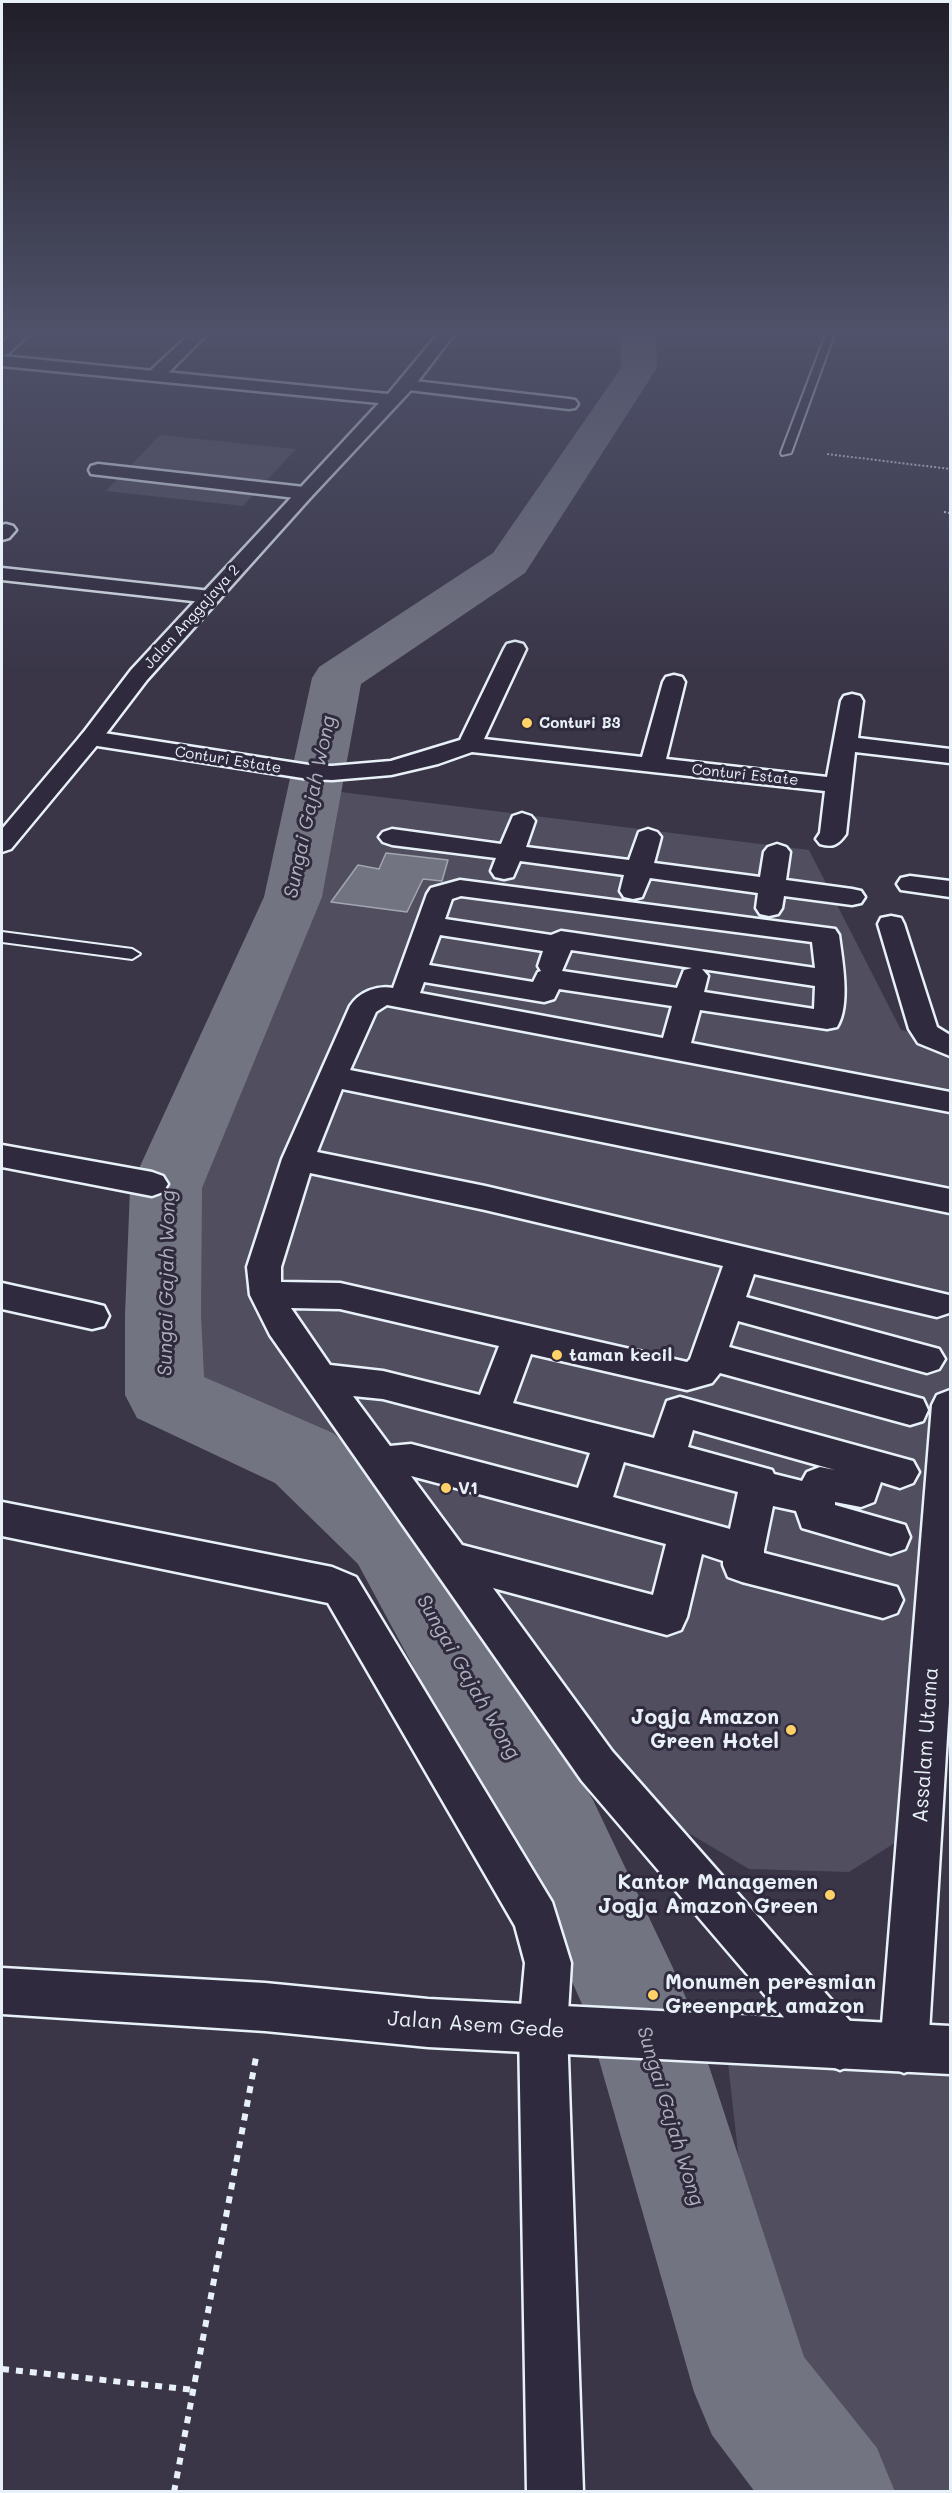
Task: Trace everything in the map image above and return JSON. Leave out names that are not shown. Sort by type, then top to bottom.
[{"type":"street","name":"Jalan Anggajaya 2","points":[[2,844],[91,738],[139,675],[349,445]]},
{"type":"street","points":[[98,470],[304,493]]},
{"type":"street","points":[[2,574],[211,597]]},
{"type":"street","points":[[470,745],[515,649]]},
{"type":"street","points":[[652,765],[674,682]]},
{"type":"street","points":[[829,839],[833,834],[838,785],[852,701]]},
{"type":"street","name":"Conturi Estate","points":[[91,738],[309,772],[345,774],[379,771],[428,761],[470,745],[838,785]]},
{"type":"street","points":[[845,744],[951,756]]},
{"type":"street","points":[[496,893],[522,821]]},
{"type":"street","points":[[392,837],[852,897]]},
{"type":"street","points":[[628,910],[648,837]]},
{"type":"street","points":[[766,928],[777,852]]},
{"type":"street","points":[[910,884],[951,889]]},
{"type":"street","points":[[408,984],[431,925],[440,894],[460,888],[825,935],[830,979],[827,1020],[548,978]]},
{"type":"street","points":[[571,902],[544,993],[408,984],[364,1006],[298,1159],[266,1254],[263,1277],[267,1295],[282,1325],[597,1766],[840,2046]]},
{"type":"street","points":[[675,1050],[708,920]]},
{"type":"street","points":[[891,924],[923,1029],[939,1041]]},
{"type":"street","points":[[431,925],[698,959],[830,979]]},
{"type":"street","points":[[408,984],[675,1050],[951,1102]]},
{"type":"street","points":[[332,1077],[951,1201]]},
{"type":"street","points":[[2,1156],[152,1184]]},
{"type":"street","points":[[298,1159],[485,1198],[937,1304]]},
{"type":"street","points":[[666,1457],[680,1412],[727,1305],[743,1258]]},
{"type":"street","points":[[267,1295],[340,1296],[677,1375],[701,1365],[910,1410]]},
{"type":"street","points":[[2,1296],[92,1316]]},
{"type":"street","points":[[727,1305],[927,1359]]},
{"type":"street","points":[[492,1412],[519,1338]]},
{"type":"street","points":[[320,1378],[383,1384],[759,1481],[742,1565],[883,1600]]},
{"type":"street","name":"Assalam Utama","points":[[904,2049],[939,1723],[951,1405]]},
{"type":"street","points":[[680,1412],[900,1472]]},
{"type":"street","points":[[591,1507],[611,1443]]},
{"type":"street","points":[[379,1462],[411,1460],[745,1550]]},
{"type":"street","points":[[864,1464],[861,1491],[820,1483],[815,1516],[891,1538]]},
{"type":"street","points":[[758,1486],[816,1500]]},
{"type":"street","points":[[2,1519],[332,1585],[342,1590],[536,1918],[548,1963],[543,2028],[555,2492]]},
{"type":"street","points":[[448,1558],[667,1617],[688,1533]]},
{"type":"street","name":"Jalan Asem Gede","points":[[2,1991],[266,2007],[428,2023],[951,2050]]},
{"type":"lane","points":[[786,453],[789,445]]},
{"type":"lane","points":[[2,937],[132,954]]},
{"type":"path","points":[[826,454],[951,469]]},
{"type":"path","points":[[944,512],[951,513]]},
{"type":"path","points":[[174,2492],[266,2007]]},
{"type":"path","points":[[2,2368],[195,2390]]},
{"type":"shaded area","points":[[150,445],[260,445],[296,449],[243,506],[106,491]]},
{"type":"shaded area","name":"taman kecil","points":[[333,791],[809,850],[901,1030],[950,1041],[950,1643],[904,1837],[849,1872],[749,1869],[675,1825],[460,1623],[391,1536],[306,1456],[165,1395],[163,1315],[166,1188]]},
{"type":"shaded area","points":[[788,2053],[950,2063],[950,2491],[847,2491],[764,2384],[727,2054]]},
{"type":"water","points":[[386,853],[448,860],[442,881],[423,879],[407,912],[331,902],[358,865],[379,869]]},
{"type":"waterway","name":"Sungai Gajah Wong","points":[[587,445],[509,563],[337,678],[293,897],[166,1188],[163,1315],[165,1395],[304,1458],[388,1537],[558,1835],[636,2005],[755,2392],[833,2492]]},
{"type":"place","name":"Conturi B3","points":[[527,723]]},
{"type":"place","name":"taman kecil","points":[[557,1355]]},
{"type":"place","name":"V1","points":[[446,1488]]},
{"type":"place","name":"Jogja Amazon Green Hotel","points":[[791,1730]]},
{"type":"place","name":"Kantor Managemen Jogja Amazon Green","points":[[830,1895]]},
{"type":"place","name":"Monumen peresmian Greenpark amazon","points":[[653,1995]]}]
